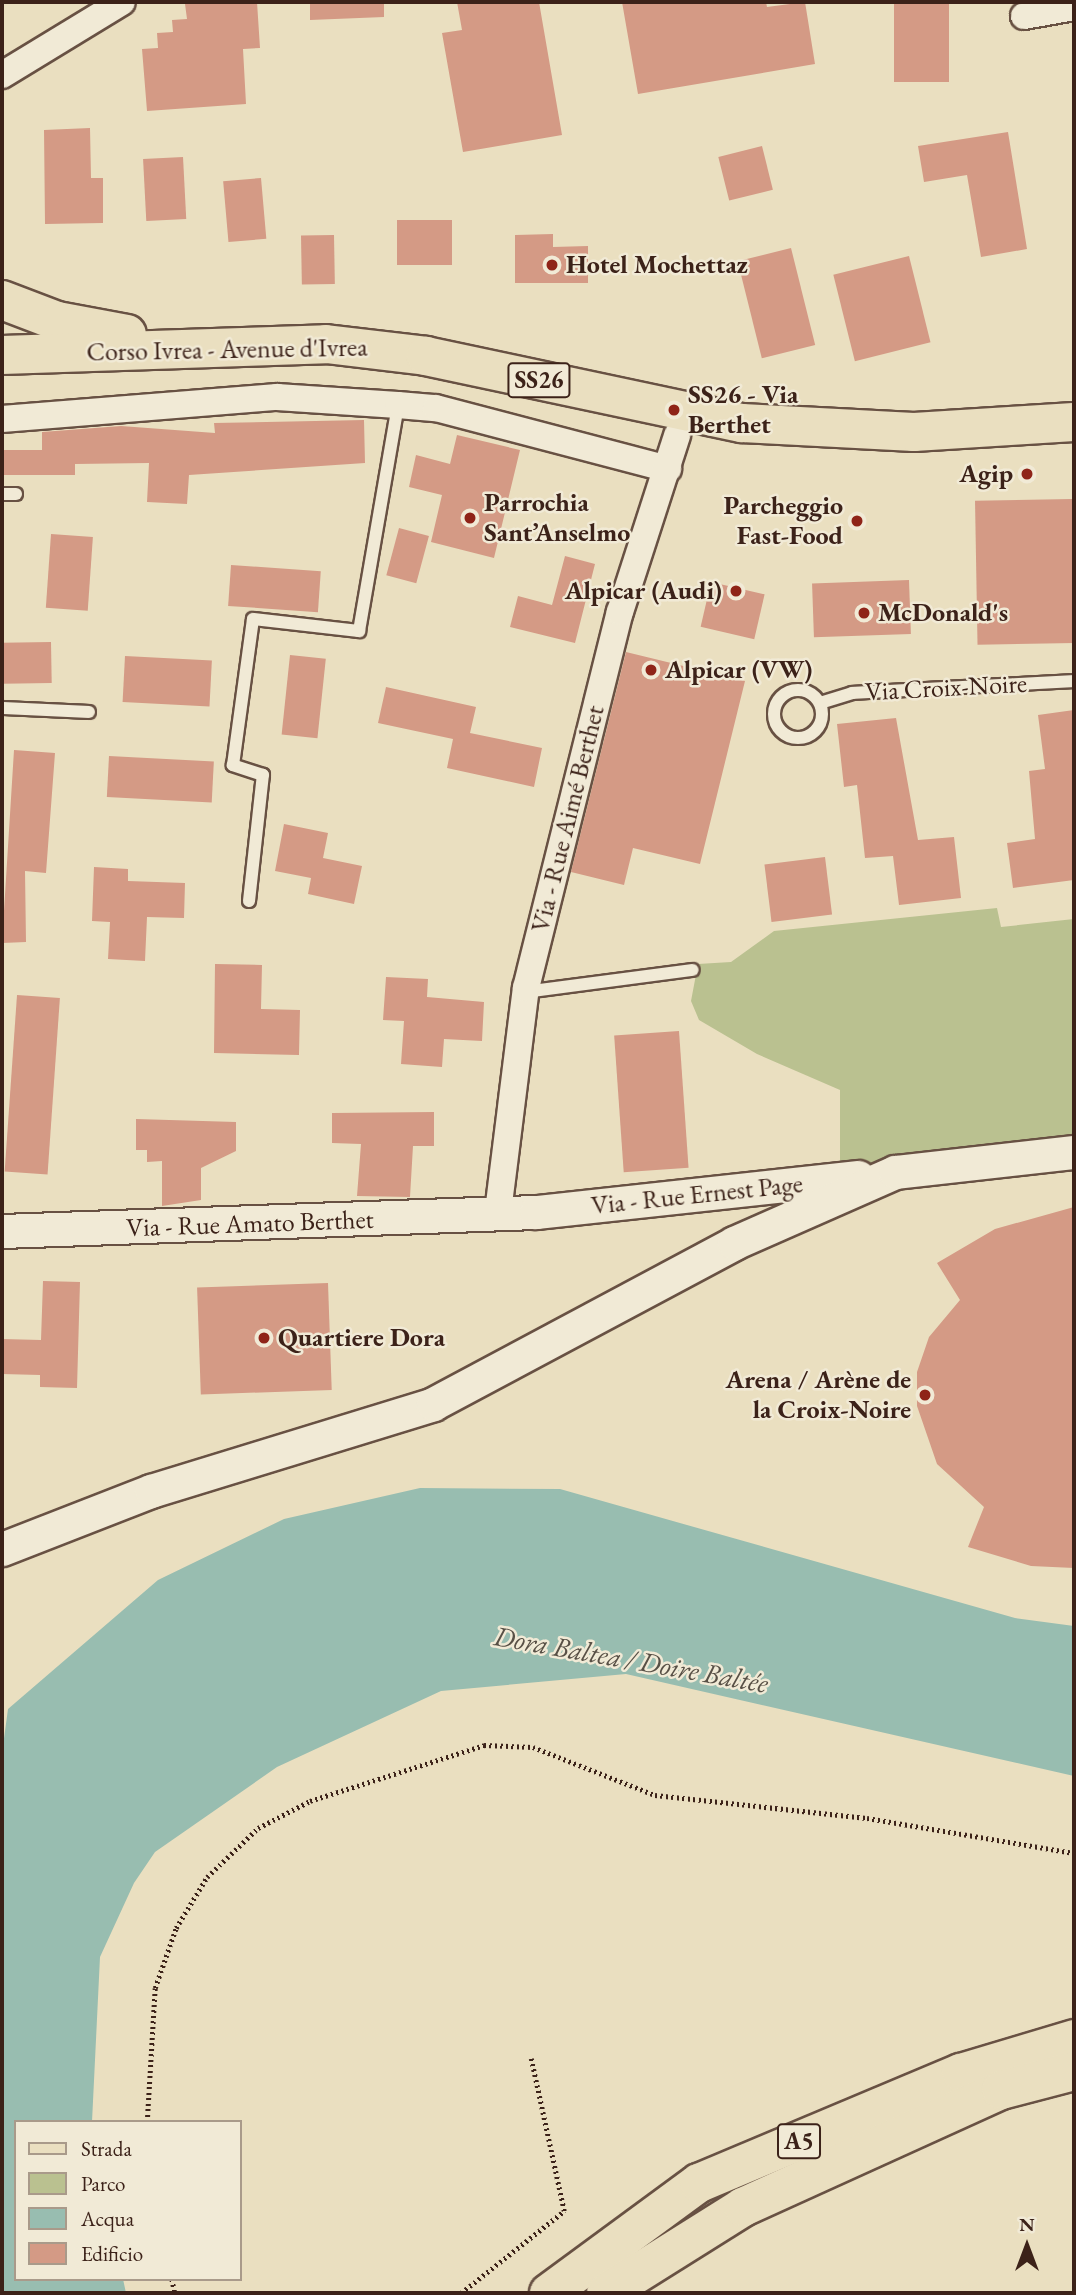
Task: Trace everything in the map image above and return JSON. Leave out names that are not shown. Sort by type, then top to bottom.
[{"type":"main road","points":[[2,300],[107,332],[223,347]]},
{"type":"main road","name":"Corso Ivrea - Avenue d'Ivrea","points":[[2,355],[223,347],[379,348],[742,423],[914,432],[1074,422]]},
{"type":"main road","points":[[2,381],[356,371],[672,452],[797,451],[898,454],[1074,446]]},
{"type":"main road","name":"A5","points":[[549,2293],[699,2183],[961,2073],[1074,2039]]},
{"type":"main road","name":"A5","points":[[606,2293],[743,2207],[1001,2090],[1074,2071]]},
{"type":"street","points":[[2,75],[122,2]]},
{"type":"street","points":[[1024,16],[1074,6]]},
{"type":"street","points":[[2,419],[277,397],[436,408],[672,452]]},
{"type":"street","name":"Via - Rue Aimé Berthet","points":[[498,1212],[525,992],[620,611],[672,452]]},
{"type":"street","name":"Via - Rue Ernest Page","points":[[498,1212],[1074,1152]]},
{"type":"street","points":[[2,1549],[81,1515],[433,1404],[734,1243],[895,1172]]},
{"type":"street","name":"Via - Rue Amato Berthet","points":[[2,1231],[498,1212]]},
{"type":"lane","points":[[249,901],[263,775],[233,765],[253,619],[359,631],[398,405]]},
{"type":"lane","points":[[2,494],[16,494]]},
{"type":"lane","name":"Via Croix-Noire","points":[[820,703],[852,694],[1074,681]]},
{"type":"lane","points":[[788,691],[810,692],[820,703],[822,720],[808,736],[778,729],[774,707],[788,691]]},
{"type":"lane","points":[[2,708],[89,712]]},
{"type":"lane","points":[[525,992],[693,970]]},
{"type":"path","points":[[147,2120],[155,1988],[176,1928],[207,1877],[258,1828],[310,1801],[471,1749],[533,1747],[655,1795],[867,1818],[1074,1853]]},
{"type":"path","points":[[461,2293],[564,2211],[531,2059]]},
{"type":"green space","points":[[997,908],[1001,927],[1074,919],[1074,1140],[840,1169],[840,1090],[757,1054],[699,1020],[691,1001],[698,964],[731,962],[774,931]]},
{"type":"water","name":"Dora Baltea / Doire Baltée","points":[[420,1488],[560,1489],[1015,1618],[1074,1626],[1074,1776],[626,1674],[441,1691],[277,1767],[155,1852],[134,1883],[100,1957],[92,2120],[14,2120],[14,2281],[123,2281],[126,2293],[2,2293],[2,1753],[8,1709],[158,1580],[284,1519]]},
{"type":"building","points":[[257,2],[260,48],[243,49],[246,104],[147,111],[142,49],[158,48],[157,33],[173,32],[172,20],[187,19],[185,4]]},
{"type":"building","points":[[310,2],[384,2],[384,17],[310,20]]},
{"type":"building","points":[[457,2],[539,2],[562,135],[463,152],[442,33],[462,30]]},
{"type":"building","points":[[622,2],[766,2],[767,7],[805,2],[815,64],[638,94]]},
{"type":"building","points":[[894,2],[949,2],[949,82],[894,82]]},
{"type":"building","points":[[90,128],[91,178],[103,178],[103,223],[45,224],[44,130]]},
{"type":"building","points":[[1008,132],[1027,249],[981,257],[967,175],[924,182],[918,146]]},
{"type":"building","points":[[762,146],[773,190],[729,201],[718,157]]},
{"type":"building","points":[[183,157],[186,219],[146,221],[143,159]]},
{"type":"building","points":[[261,178],[266,239],[228,242],[223,181]]},
{"type":"building","points":[[397,220],[452,220],[452,265],[397,265]]},
{"type":"building","name":"Hotel Mochettaz","points":[[553,234],[553,247],[588,246],[588,283],[515,283],[515,235]]},
{"type":"building","points":[[334,235],[335,284],[302,285],[301,236]]},
{"type":"building","points":[[791,248],[815,345],[762,358],[738,261]]},
{"type":"building","points":[[909,256],[931,342],[855,361],[833,275]]},
{"type":"building","points":[[364,420],[365,463],[189,475],[187,504],[147,502],[149,463],[75,464],[75,475],[2,475],[2,450],[42,450],[42,432],[121,426],[215,433],[214,423]]},
{"type":"building","name":"Parrochia Sant’Anselmo","points":[[457,435],[520,450],[494,558],[431,542],[442,495],[409,487],[416,455],[450,464]]},
{"type":"building","points":[[1072,499],[1074,643],[978,645],[975,501]]},
{"type":"building","points":[[399,528],[429,536],[416,583],[386,575]]},
{"type":"building","points":[[51,534],[93,537],[88,611],[46,608]]},
{"type":"building","points":[[565,556],[595,564],[575,643],[510,627],[518,596],[552,605]]},
{"type":"building","points":[[231,565],[321,571],[318,612],[228,606]]},
{"type":"building","points":[[909,580],[911,634],[814,637],[812,583]]},
{"type":"building","points":[[711,582],[765,594],[754,639],[701,627]]},
{"type":"building","points":[[51,642],[52,683],[3,684],[2,643]]},
{"type":"building","points":[[626,652],[745,681],[700,864],[633,848],[624,885],[571,872]]},
{"type":"building","points":[[290,655],[326,659],[317,738],[282,735]]},
{"type":"building","points":[[125,656],[212,661],[209,706],[123,702]]},
{"type":"building","points":[[386,687],[476,707],[470,733],[542,748],[534,787],[447,768],[453,739],[378,723]]},
{"type":"building","points":[[1074,710],[1074,880],[1013,888],[1007,843],[1035,839],[1029,771],[1045,769],[1038,715]]},
{"type":"building","points":[[896,718],[918,840],[954,837],[961,898],[899,905],[893,856],[865,858],[857,785],[844,787],[837,724]]},
{"type":"building","points":[[14,750],[55,753],[46,873],[25,871],[26,942],[2,943]]},
{"type":"building","points":[[109,756],[214,761],[212,802],[107,797]]},
{"type":"building","points":[[284,824],[328,833],[323,858],[362,866],[354,904],[308,894],[311,878],[275,871]]},
{"type":"building","points":[[825,857],[832,915],[772,922],[764,864]]},
{"type":"building","points":[[94,867],[128,869],[128,881],[185,883],[184,918],[147,917],[145,961],[108,959],[110,922],[92,921]]},
{"type":"building","points":[[215,964],[262,965],[261,1009],[300,1010],[299,1055],[214,1053]]},
{"type":"building","points":[[386,977],[428,979],[427,997],[484,1002],[482,1041],[444,1039],[442,1067],[401,1064],[404,1021],[383,1020]]},
{"type":"building","points":[[17,995],[60,998],[48,1175],[5,1172]]},
{"type":"building","points":[[679,1031],[689,1168],[624,1172],[614,1036]]},
{"type":"building","points":[[434,1112],[434,1146],[413,1146],[410,1197],[357,1196],[361,1144],[332,1143],[332,1113]]},
{"type":"building","points":[[136,1119],[236,1122],[236,1151],[201,1168],[201,1200],[162,1206],[162,1161],[147,1162],[147,1150],[136,1150]]},
{"type":"building","points":[[1074,1207],[1074,1568],[1031,1566],[968,1547],[984,1507],[937,1464],[917,1406],[917,1372],[929,1337],[960,1300],[937,1263],[995,1229]]},
{"type":"building","points":[[43,1281],[80,1282],[77,1388],[40,1387],[40,1375],[2,1374],[2,1339],[41,1340]]},
{"type":"building","name":"Quartiere Dora","points":[[328,1283],[332,1390],[201,1395],[197,1288]]},
{"type":"place","name":"Hotel Mochettaz","points":[[552,265]]},
{"type":"place","name":"SS26 - Via Berthet","points":[[674,410]]},
{"type":"place","name":"Agip","points":[[1027,474]]},
{"type":"place","name":"Parrochia Sant’Anselmo","points":[[470,518]]},
{"type":"place","name":"Parcheggio Fast-Food","points":[[857,521]]},
{"type":"place","name":"Alpicar (Audi)","points":[[736,591]]},
{"type":"place","name":"McDonald's","points":[[864,613]]},
{"type":"place","name":"Alpicar (VW)","points":[[651,670]]},
{"type":"place","name":"Quartiere Dora","points":[[264,1338]]},
{"type":"place","name":"Arena / Arène de la Croix-Noire","points":[[925,1395]]}]
